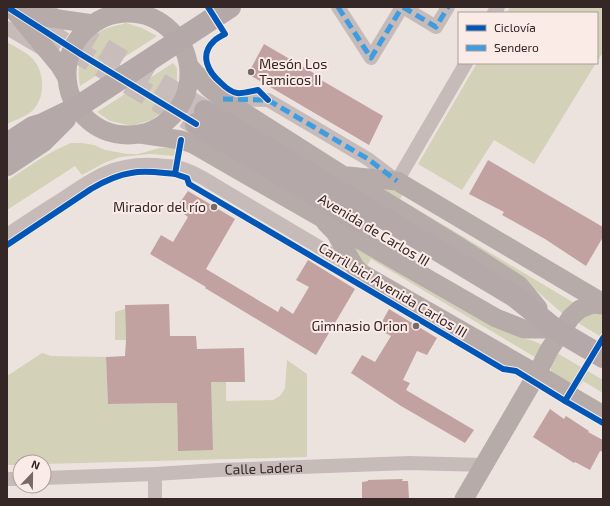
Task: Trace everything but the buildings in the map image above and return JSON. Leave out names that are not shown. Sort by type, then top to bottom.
[{"type":"main road","points":[[7,144],[33,127],[43,124],[76,108],[230,7]]},
{"type":"main road","points":[[7,165],[43,141],[76,108]]},
{"type":"main road","name":"Avenida de Carlos III","points":[[200,117],[518,316],[558,330],[603,357]]},
{"type":"street","points":[[338,7],[371,58],[403,7],[436,26],[448,7]]},
{"type":"street","points":[[12,8],[33,14],[93,24]]},
{"type":"street","points":[[12,8],[50,53],[66,76]]},
{"type":"street","points":[[130,13],[149,17],[166,27],[179,41],[189,66],[188,84],[182,102],[176,112],[172,117],[157,128],[140,134],[122,135],[104,131],[89,121],[76,108],[69,93],[66,76],[67,61],[73,47],[82,34],[93,24],[111,16],[130,13]]},
{"type":"street","points":[[7,28],[50,53]]},
{"type":"street","points":[[397,181],[465,64]]},
{"type":"street","name":"Avenida de Carlos III","points":[[189,66],[208,87],[223,99],[520,285],[558,330]]},
{"type":"street","name":"Avenida de Carlos III","points":[[223,99],[268,100],[368,160],[397,181],[603,304]]},
{"type":"street","name":"Avenida de Carlos III","points":[[140,134],[181,140],[194,144],[496,318],[524,329],[558,330]]},
{"type":"street","name":"Avenida de Carlos III","points":[[7,235],[95,177],[106,172],[136,165],[176,167],[196,174],[214,184],[361,273],[564,390],[569,395],[603,415]]},
{"type":"street","name":"Avenida de Carlos III","points":[[344,176],[397,181]]},
{"type":"street","name":"Avenida de Carlos III","points":[[317,214],[335,232],[355,267],[361,273]]},
{"type":"street","name":"Avenida de Carlos III","points":[[537,374],[558,330],[580,309],[593,304],[603,304]]},
{"type":"street","points":[[464,499],[537,374]]},
{"type":"street","name":"Calle Ladera","points":[[52,478],[409,463],[484,465]]},
{"type":"street","points":[[154,474],[155,499]]},
{"type":"shaded area","points":[[510,7],[603,7],[603,52],[598,60],[598,12],[508,12]]},
{"type":"shaded area","points":[[126,23],[142,28],[157,36],[80,86],[79,67],[84,50],[102,30]]},
{"type":"shaded area","points":[[7,42],[33,59],[42,78],[42,93],[37,106],[32,111],[7,124]]},
{"type":"shaded area","points":[[173,63],[177,68],[177,86],[172,100],[161,113],[151,120],[132,126],[110,121],[97,112]]},
{"type":"shaded area","points":[[476,64],[595,64],[534,164],[494,140],[462,190],[418,164]]},
{"type":"shaded area","points":[[71,143],[94,145],[105,150],[128,154],[138,154],[160,148],[175,148],[175,156],[150,154],[120,157],[104,163],[82,175],[75,166],[7,210],[7,181],[46,155]]},
{"type":"shaded area","points":[[368,185],[405,191],[400,199],[576,304],[563,314],[530,285]]},
{"type":"shaded area","points":[[348,236],[522,338],[542,345],[538,359],[371,259],[366,268]]},
{"type":"shaded area","points":[[125,309],[126,340],[115,340],[115,312]]},
{"type":"shaded area","points":[[603,312],[603,338],[575,321],[591,313]]},
{"type":"shaded area","points":[[42,353],[51,356],[106,357],[108,404],[177,403],[178,451],[211,382],[226,382],[226,401],[273,400],[280,396],[285,388],[287,360],[307,374],[307,457],[52,464],[52,454],[12,454],[12,465],[7,465],[7,376]]},
{"type":"shaded area","points":[[557,353],[603,380],[603,393],[583,381],[575,392],[551,373],[551,367]]},
{"type":"tunnel","points":[[17,13],[82,55],[196,124]]},
{"type":"tunnel","points":[[47,15],[205,111]]},
{"type":"marked path","points":[[338,7],[371,58],[402,7]]},
{"type":"marked path","points":[[403,7],[436,27],[448,7]]},
{"type":"marked path","points":[[223,99],[268,100],[368,159],[397,181]]},
{"type":"cycle path","points":[[7,7],[82,55],[196,124]]},
{"type":"cycle path","points":[[208,7],[225,34],[214,41],[209,46],[207,52],[207,63],[212,74],[224,86],[233,92],[242,93],[258,90],[268,100]]},
{"type":"cycle path","points":[[7,245],[91,189],[110,179],[137,172],[175,174],[181,140]]},
{"type":"cycle path","name":"Carril bici Avenida Carlos III","points":[[175,174],[187,178],[189,184],[503,369],[516,371],[603,423]]},
{"type":"cycle path","points":[[565,401],[603,338]]},
{"type":"place","name":"Mesón Los Tamicos II","points":[[251,72]]},
{"type":"place","name":"Mirador del río","points":[[214,207]]},
{"type":"place","name":"Gimnasio Orion","points":[[416,326]]}]
